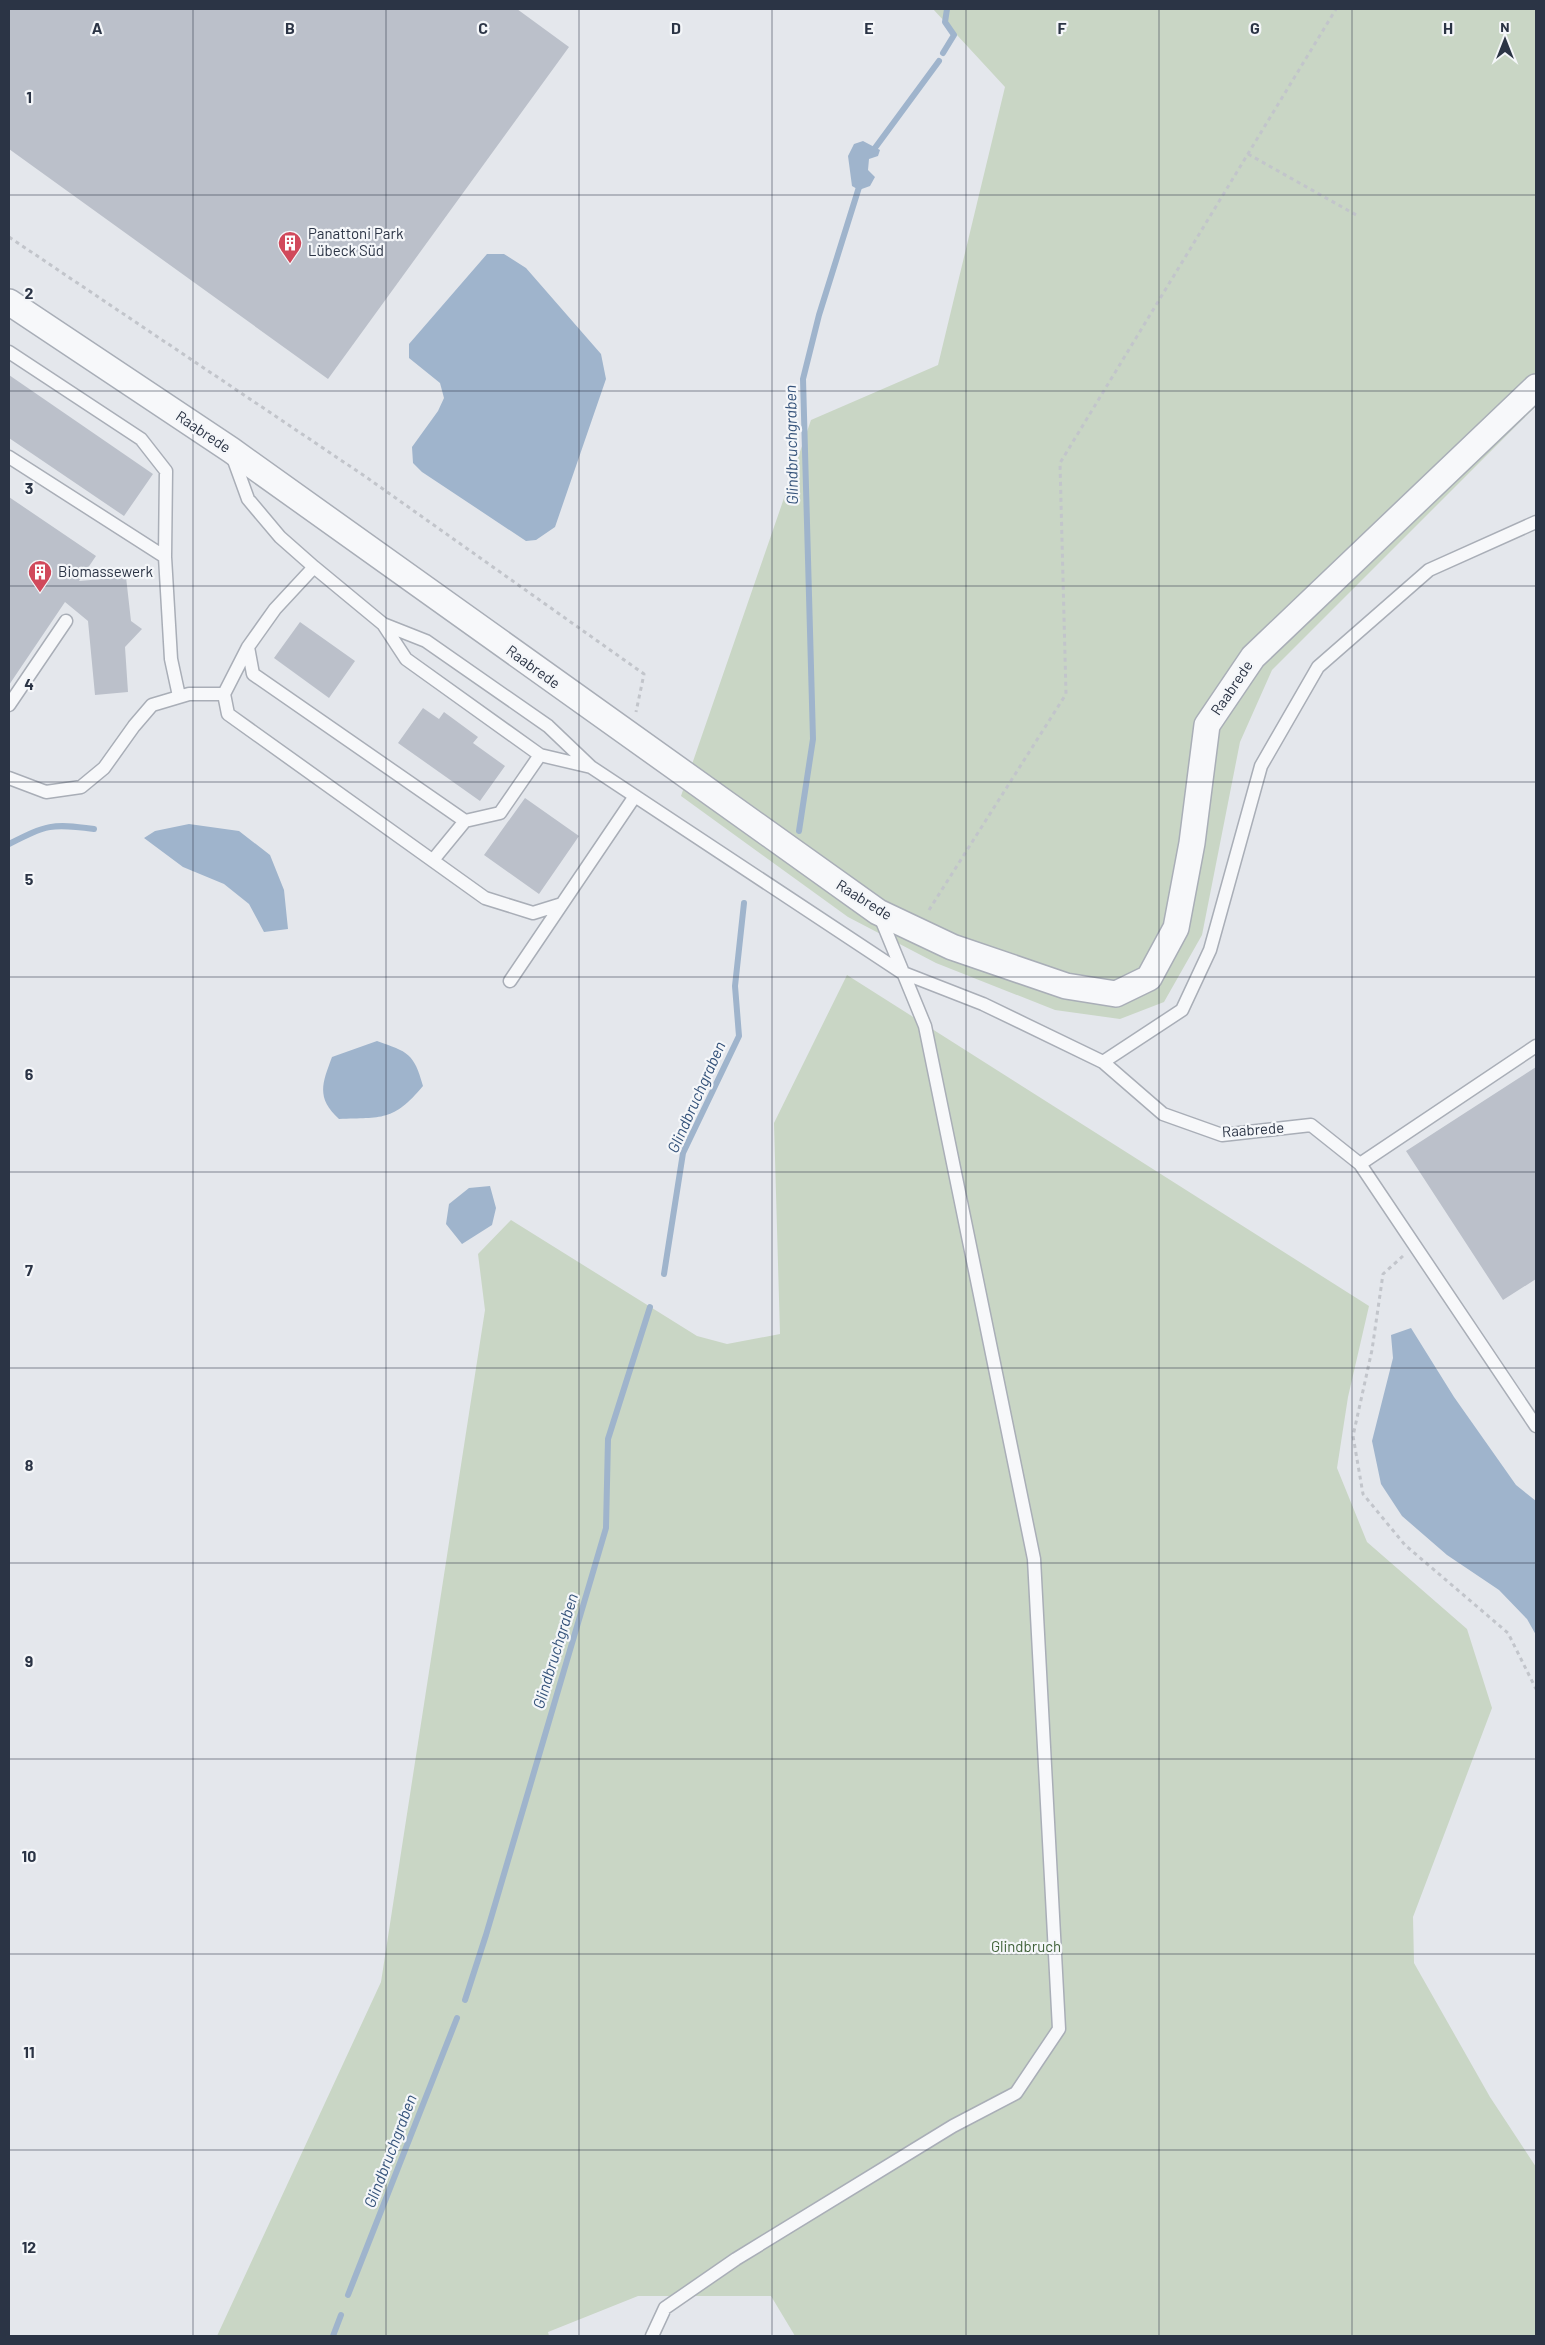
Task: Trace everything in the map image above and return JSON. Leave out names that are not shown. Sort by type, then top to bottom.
[{"type":"street","name":"Raabrede","points":[[9,302],[231,450],[878,912],[952,946],[1066,986],[1116,994],[1149,978],[1176,928],[1192,843],[1207,725],[1253,657],[1536,387]]},
{"type":"lane","points":[[9,352],[141,439],[166,471],[165,557],[171,660],[179,696]]},
{"type":"lane","points":[[231,450],[248,499],[280,537],[383,624],[406,660],[540,755],[591,767]]},
{"type":"lane","points":[[9,457],[165,557]]},
{"type":"lane","points":[[1104,1062],[1182,1010],[1210,950],[1261,766],[1318,667],[1429,570],[1536,522]]},
{"type":"lane","points":[[314,567],[275,609],[248,648],[224,694],[228,714],[485,898],[533,913],[562,904]]},
{"type":"lane","points":[[9,705],[66,621]]},
{"type":"lane","points":[[383,624],[426,641],[441,651],[548,726],[591,767]]},
{"type":"lane","points":[[248,648],[254,674],[466,821]]},
{"type":"lane","points":[[9,778],[46,792],[81,787],[104,768],[134,726],[152,705],[179,696],[224,694]]},
{"type":"lane","points":[[433,860],[466,821],[500,813],[540,755]]},
{"type":"lane","name":"Raabrede","points":[[591,767],[901,972],[984,1004],[1104,1062],[1163,1114],[1222,1136],[1311,1125],[1360,1164],[1536,1426]]},
{"type":"lane","points":[[510,981],[635,796]]},
{"type":"lane","points":[[652,2336],[665,2308],[736,2258],[953,2126],[1016,2093],[1059,2029],[1034,1559],[925,1026],[901,972],[878,912]]},
{"type":"lane","points":[[1360,1164],[1536,1046]]},
{"type":"path","points":[[916,930],[1066,694],[1060,463],[1336,9]]},
{"type":"path","points":[[1248,154],[1358,216]]},
{"type":"path","points":[[9,237],[366,478],[644,674],[631,737]]},
{"type":"path","points":[[1415,1245],[1383,1274],[1372,1350],[1353,1436],[1363,1494],[1404,1545],[1508,1633],[1536,1689]]},
{"type":"green space","points":[[933,9],[1536,9],[1536,406],[1272,670],[1240,742],[1202,935],[1164,1002],[1120,1019],[1055,1010],[936,963],[848,917],[681,796],[811,420],[938,365],[1005,87]]},
{"type":"green space","name":"Glindbruch","points":[[847,975],[1369,1306],[1348,1397],[1337,1468],[1367,1542],[1467,1629],[1492,1708],[1413,1917],[1414,1963],[1490,2097],[1536,2167],[1536,2336],[795,2336],[771,2296],[638,2296],[548,2332],[549,2336],[217,2336],[381,1982],[485,1310],[478,1254],[511,1220],[697,1336],[727,1344],[780,1334],[774,1123]]},
{"type":"water","points":[[863,141],[880,150],[878,156],[869,159],[868,170],[875,177],[870,186],[859,190],[852,186],[848,156],[854,144]]},
{"type":"water","points":[[487,254],[504,254],[526,268],[601,354],[606,379],[555,527],[536,540],[526,541],[422,472],[413,463],[412,447],[438,411],[444,398],[440,383],[409,358],[409,344]]},
{"type":"water","points":[[189,824],[239,831],[270,855],[284,890],[288,929],[264,932],[249,904],[224,884],[183,867],[144,838],[155,831]]},
{"type":"water","points":[[377,1041],[403,1051],[408,1055],[413,1060],[423,1086],[413,1098],[395,1112],[377,1117],[339,1119],[327,1104],[323,1090],[332,1057]]},
{"type":"water","points":[[490,1186],[496,1208],[492,1225],[462,1244],[446,1224],[449,1204],[469,1188]]},
{"type":"water","points":[[1411,1328],[1454,1397],[1516,1485],[1536,1501],[1536,1635],[1527,1619],[1499,1590],[1447,1555],[1402,1516],[1381,1484],[1372,1441],[1393,1358],[1391,1335]]},
{"type":"building","name":"Panattoni Park Lübeck Süd","points":[[9,9],[517,9],[569,47],[328,379],[9,149]]},
{"type":"building","points":[[9,375],[153,474],[124,516],[9,438]]},
{"type":"building","name":"Biomassewerk","points":[[9,497],[96,556],[79,581],[126,577],[131,621],[142,629],[125,647],[128,692],[95,695],[88,621],[65,602],[9,685]]},
{"type":"building","points":[[300,622],[355,661],[329,698],[274,658]]},
{"type":"building","points":[[423,708],[439,719],[444,712],[478,737],[473,743],[505,766],[480,801],[398,743]]},
{"type":"building","points":[[525,798],[579,836],[539,894],[484,855]]},
{"type":"building","points":[[1536,1067],[1536,1279],[1503,1300],[1406,1151]]},
{"type":"waterway","name":"Glindbruchgraben","points":[[943,53],[954,35],[945,22],[947,9]]},
{"type":"waterway","name":"Glindbruchgraben","points":[[872,152],[939,61]]},
{"type":"waterway","name":"Glindbruchgraben","points":[[799,831],[813,739],[803,379],[819,315],[860,184]]},
{"type":"waterway","points":[[9,844],[41,829],[50,827],[68,826],[94,829]]},
{"type":"waterway","name":"Glindbruchgraben","points":[[664,1274],[683,1153],[739,1036],[735,986],[744,903]]},
{"type":"waterway","name":"Glindbruchgraben","points":[[465,2000],[486,1935],[606,1528],[608,1439],[650,1307]]},
{"type":"waterway","name":"Glindbruchgraben","points":[[348,2295],[457,2018]]},
{"type":"waterway","name":"Glindbruchgraben","points":[[333,2336],[341,2315]]},
{"type":"place","name":"Panattoni Park Lübeck Süd","points":[[290,264]]},
{"type":"place","name":"Biomassewerk","points":[[40,593]]}]
